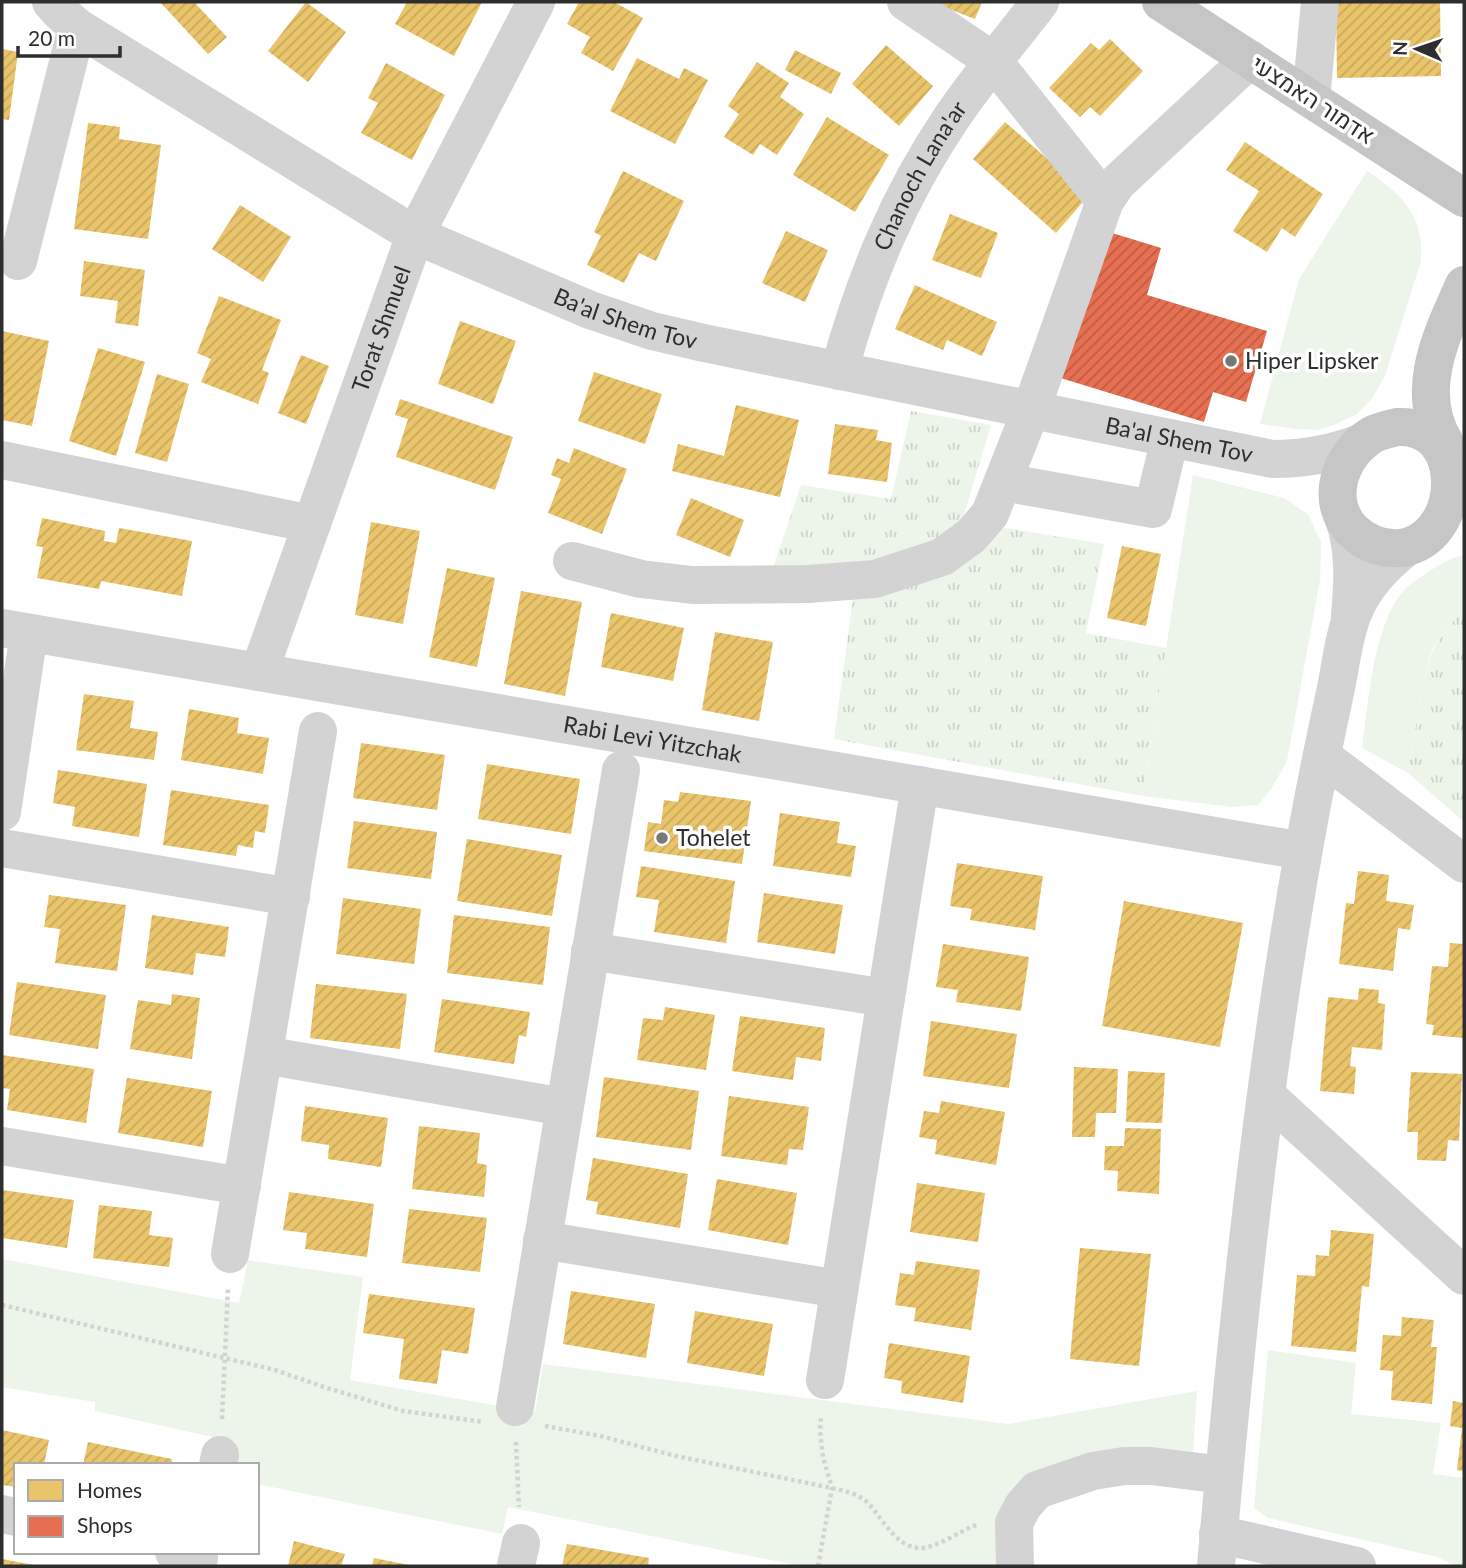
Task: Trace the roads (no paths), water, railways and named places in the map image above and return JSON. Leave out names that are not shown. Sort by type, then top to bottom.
[{"type":"main road","name":"אדמור האמצעי","points":[[1161,2],[1464,198]]},
{"type":"main road","points":[[1434,359],[1431,403],[1438,433],[1455,455],[1459,468],[1460,492],[1452,514],[1437,533],[1390,548],[1368,542],[1350,527],[1341,510],[1337,495],[1341,472],[1353,450],[1406,399],[1434,359],[1464,285]]},
{"type":"main road","points":[[1368,438],[1385,430],[1408,427],[1431,433],[1455,455]]},
{"type":"street","name":"Torat Shmuel","points":[[259,672],[415,235],[536,2]]},
{"type":"street","points":[[906,2],[993,61],[1105,201]]},
{"type":"street","name":"Chanoch Lana'ar","points":[[839,371],[863,291],[906,194],[952,116],[1040,2]]},
{"type":"street","points":[[1311,99],[1320,2]]},
{"type":"street","name":"Ba'al Shem Tov","points":[[64,14],[415,235],[620,321],[686,339],[1272,459],[1316,456],[1368,438]]},
{"type":"street","points":[[18,261],[64,14]]},
{"type":"street","points":[[572,561],[641,579],[692,585],[808,584],[875,579],[942,557],[971,536],[990,514],[1031,410],[1105,201],[1117,183],[1250,59]]},
{"type":"street","points":[[1003,481],[1153,509],[1170,438]]},
{"type":"street","name":"Ba'al Shem Tov","points":[[1272,459],[1312,482],[1341,510]]},
{"type":"street","points":[[2,460],[312,524]]},
{"type":"street","points":[[1341,510],[1349,533],[1352,586],[1350,623],[1303,851],[1284,964],[1237,1340],[1217,1550],[1357,1566]]},
{"type":"street","points":[[1350,623],[1359,601],[1379,571],[1437,533]]},
{"type":"street","points":[[2,812],[16,631]]},
{"type":"street","name":"Rabi Levi Yitzchak","points":[[16,631],[1303,851]]},
{"type":"street","points":[[230,1254],[318,731]]},
{"type":"street","points":[[1322,756],[1464,864]]},
{"type":"street","points":[[515,1407],[621,770]]},
{"type":"street","points":[[825,1380],[920,785]]},
{"type":"street","points":[[2,848],[291,897]]},
{"type":"street","points":[[590,951],[886,998]]},
{"type":"street","points":[[264,1055],[564,1107]]},
{"type":"street","points":[[1267,1096],[1464,1276]]},
{"type":"street","points":[[2,1146],[242,1186]]},
{"type":"street","points":[[542,1240],[839,1289]]},
{"type":"street","points":[[1015,1566],[1014,1523],[1023,1506],[1037,1490],[1093,1471],[1124,1466],[1151,1466],[1224,1475]]},
{"type":"place","name":"Hiper Lipsker","points":[[1231,361]]},
{"type":"place","name":"Tohelet","points":[[662,838]]}]
